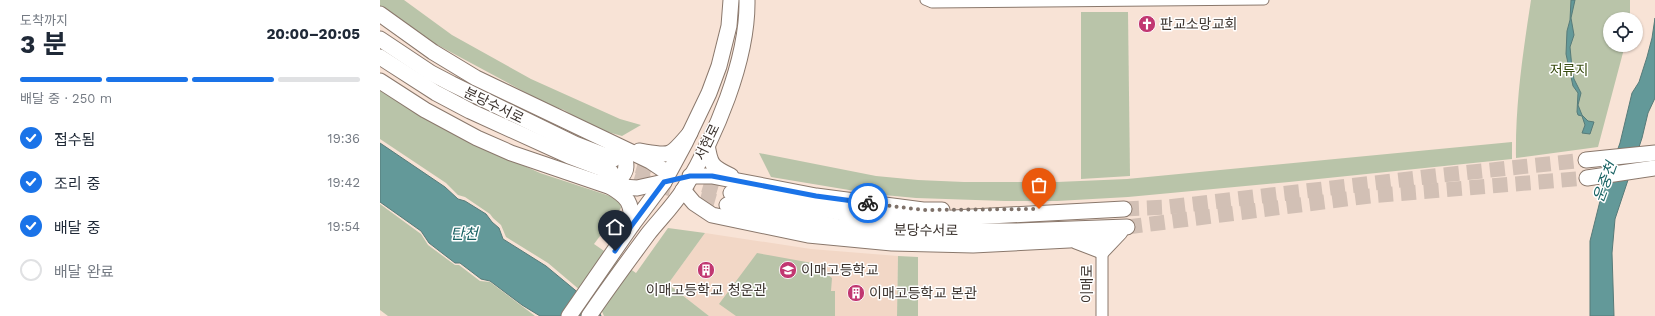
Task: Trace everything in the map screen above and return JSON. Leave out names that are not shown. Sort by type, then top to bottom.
[{"type":"main road","name":"서현로","points":[[589,316],[624,265],[673,181],[690,133],[709,93],[719,66],[729,26],[731,0]]},
{"type":"main road","name":"서현로","points":[[690,176],[707,144],[736,75],[748,14],[747,0]]},
{"type":"main road","points":[[380,14],[476,78],[531,104],[614,166],[637,188],[690,176],[712,176],[732,193],[816,196],[923,210],[1039,209],[1079,211],[1124,209]]},
{"type":"main road","points":[[380,24],[448,70],[478,97]]},
{"type":"main road","name":"분당수서로","points":[[380,39],[431,73],[575,144],[614,166]]},
{"type":"main road","name":"분당수서로","points":[[380,57],[447,100],[569,156],[614,166]]},
{"type":"main road","points":[[380,67],[453,112],[515,131]]},
{"type":"main road","points":[[380,81],[425,110],[477,138],[511,153],[563,171],[579,172],[612,183],[622,176],[625,172],[626,164],[622,154],[592,141],[542,114],[531,104]]},
{"type":"main road","points":[[614,166],[670,154],[690,133]]},
{"type":"main road","points":[[707,144],[709,159],[732,193]]},
{"type":"main road","points":[[1593,159],[1655,153]]},
{"type":"main road","points":[[563,171],[650,161],[673,181],[694,204],[712,215],[808,235],[892,243],[973,245],[1070,240],[1126,229]]},
{"type":"main road","points":[[614,166],[623,194],[629,202],[632,211],[632,225]]},
{"type":"main road","points":[[1591,177],[1654,169]]},
{"type":"main road","name":"서현로","points":[[569,316],[632,225],[673,181]]},
{"type":"main road","name":"분당수서로","points":[[732,193],[840,227],[914,231],[1126,229]]},
{"type":"main road","points":[[1070,240],[1081,242],[1102,251],[1126,229]]},
{"type":"street","points":[[925,0],[932,3],[1264,0]]},
{"type":"street","name":"이매로","points":[[1102,251],[1102,316]]},
{"type":"shaded area","name":"이매고등학교","points":[[705,233],[811,249],[898,256],[897,316],[709,316],[668,284]]},
{"type":"green space","points":[[380,0],[404,0],[452,35],[531,79],[620,119],[641,125],[622,136],[604,131],[585,123],[564,110],[549,105],[430,41],[380,6]]},
{"type":"green space","name":"저류지","points":[[1531,0],[1630,0],[1630,12],[1603,12],[1603,52],[1623,52],[1598,147],[1516,158],[1518,98]]},
{"type":"green space","points":[[1081,12],[1128,12],[1130,176],[1081,179]]},
{"type":"green space","points":[[380,88],[480,146],[540,173],[619,199],[621,208],[594,244],[636,273],[668,228],[705,233],[668,284],[709,316],[604,316],[600,307],[548,263],[506,237],[501,225],[490,214],[465,197],[458,195],[446,183],[380,139]]},
{"type":"green space","points":[[1512,142],[1512,159],[1128,197],[1057,201],[916,198],[873,194],[771,177],[759,153],[876,176],[964,182],[1057,182],[1127,179]]},
{"type":"green space","points":[[380,204],[421,234],[428,245],[455,265],[459,265],[480,281],[490,282],[535,316],[388,316],[380,310]]},
{"type":"green space","points":[[757,253],[812,263],[832,278],[831,291],[835,291],[835,316],[736,316],[719,304]]},
{"type":"green space","points":[[898,256],[918,257],[918,316],[897,316]]},
{"type":"water","points":[[1571,0],[1575,0],[1571,18],[1574,35],[1570,47],[1572,68],[1574,79],[1581,93],[1578,105],[1582,115],[1588,121],[1594,122],[1590,134],[1582,133],[1585,125],[1582,116],[1578,115],[1577,112],[1578,93],[1573,86],[1566,54]]},
{"type":"water","points":[[1655,18],[1655,98],[1648,113],[1642,138],[1615,219],[1612,253],[1614,316],[1590,316],[1590,241],[1602,193],[1620,143],[1632,93],[1639,82],[1647,57]]},
{"type":"water","name":"탄천","points":[[380,143],[445,187],[458,199],[465,201],[486,214],[499,228],[503,239],[546,266],[598,309],[601,316],[540,316],[522,305],[490,281],[481,279],[460,263],[455,263],[429,243],[421,231],[380,202]]},
{"type":"tunnel","points":[[615,159],[731,193]]},
{"type":"tunnel","points":[[1124,209],[1168,207],[1586,160]]},
{"type":"tunnel","points":[[612,172],[727,205]]},
{"type":"tunnel","points":[[1127,227],[1370,196],[1587,178]]},
{"type":"way so far","points":[[868,203],[923,210],[1039,209]]},
{"type":"place","name":"판교소망교회","points":[[1147,24]]},
{"type":"place","name":"이매고등학교 청운관","points":[[706,270]]},
{"type":"place","name":"이매고등학교","points":[[788,270]]},
{"type":"place","name":"이매고등학교 본관","points":[[856,293]]},
{"type":"route","points":[[615,251],[664,182],[690,176],[712,176],[816,196],[868,203]]},
{"type":"water label","name":"운중천","points":[[1605,182]]}]
